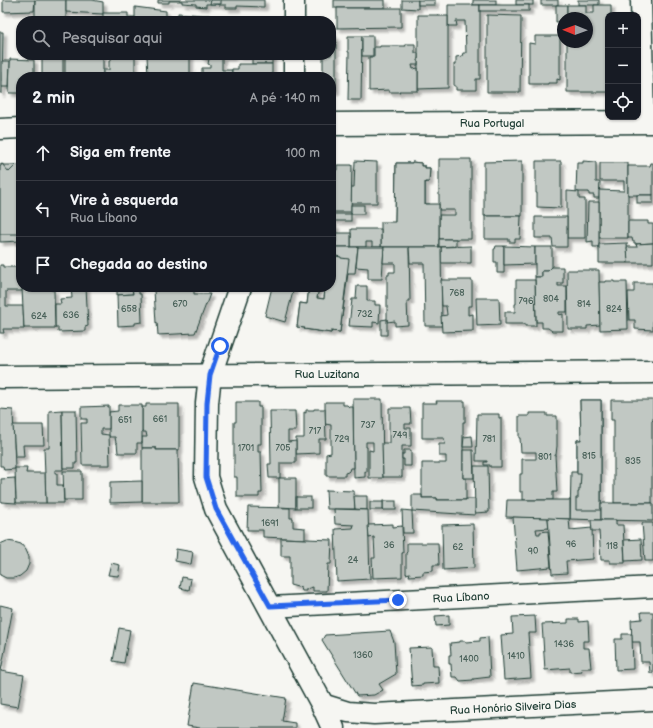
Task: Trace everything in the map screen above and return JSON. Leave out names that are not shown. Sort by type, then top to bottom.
[{"type":"street","points":[[294,0],[294,16]]},
{"type":"street","points":[[641,0],[648,122]]},
{"type":"street","points":[[294,60],[294,72]]},
{"type":"street","name":"Rua Portugal","points":[[336,124],[648,122]]},
{"type":"street","points":[[0,129],[16,128]]},
{"type":"street","points":[[238,292],[210,375],[207,403],[206,477],[216,509],[270,606],[322,704],[333,728]]},
{"type":"street","name":"Rua Luzitana","points":[[0,377],[653,372]]},
{"type":"street","name":"Rua Líbano","points":[[270,606],[653,587]]},
{"type":"street","name":"Rua Honório Silveira Dias","points":[[322,704],[348,712],[367,721],[653,700]]},
{"type":"building","points":[[3,0],[35,0],[34,11],[3,12]]},
{"type":"building","points":[[35,0],[66,0],[66,16],[35,16]]},
{"type":"building","points":[[66,0],[92,0],[103,2],[103,14],[66,12]]},
{"type":"building","points":[[158,0],[264,0],[264,7],[237,6],[237,8],[226,8],[226,5],[206,4],[206,7],[196,6],[196,4],[182,3],[182,1],[158,3]]},
{"type":"building","points":[[211,0],[221,0],[221,4],[210,4]]},
{"type":"building","points":[[334,0],[385,0],[385,8],[334,8]]},
{"type":"building","points":[[402,0],[418,0],[418,9],[402,8]]},
{"type":"building","points":[[418,0],[435,0],[435,5],[418,5]]},
{"type":"building","points":[[473,0],[496,0],[496,5],[473,5]]},
{"type":"building","points":[[516,0],[533,0],[533,5],[516,5]]},
{"type":"building","points":[[541,0],[558,0],[558,5],[541,5]]},
{"type":"building","points":[[578,0],[599,0],[599,5],[578,5]]},
{"type":"building","points":[[448,5],[480,5],[480,79],[476,79],[476,90],[456,90],[456,86],[454,86],[454,64],[456,64],[456,57],[462,56],[463,53],[466,53],[465,21],[456,21],[457,26],[448,26]]},
{"type":"building","points":[[480,5],[529,5],[529,11],[480,11]]},
{"type":"building","points":[[556,5],[567,5],[567,12],[557,12],[556,22]]},
{"type":"building","points":[[567,5],[586,5],[586,12],[567,12]]},
{"type":"building","points":[[594,5],[611,5],[611,12],[605,12],[605,92],[567,92],[567,48],[593,48]]},
{"type":"building","points":[[135,7],[166,11],[166,16],[135,16]]},
{"type":"building","points":[[337,8],[401,8],[401,27],[337,28]]},
{"type":"building","points":[[103,13],[128,13],[128,16],[103,16]]},
{"type":"building","points":[[178,13],[202,15],[202,16],[178,16]]},
{"type":"building","points":[[418,15],[448,16],[448,88],[418,89]]},
{"type":"building","points":[[487,15],[521,16],[520,92],[487,92]]},
{"type":"building","points":[[0,32],[3,32],[2,93],[0,93]]},
{"type":"building","points":[[348,36],[362,36],[361,100],[348,100]]},
{"type":"building","points":[[362,36],[373,36],[373,56],[362,56]]},
{"type":"building","points":[[535,36],[557,36],[557,48],[560,48],[560,80],[557,79],[557,83],[529,84],[529,43],[535,44]]},
{"type":"building","points":[[405,44],[415,44],[415,53],[418,53],[418,65],[412,65],[413,69],[418,68],[418,91],[369,91],[369,57],[374,57],[374,47],[406,46]]},
{"type":"building","points":[[10,59],[34,60],[34,72],[16,72],[16,93],[9,93]]},
{"type":"building","points":[[42,60],[63,60],[63,72],[42,72]]},
{"type":"building","points":[[65,60],[103,60],[103,72],[65,72]]},
{"type":"building","points":[[135,60],[135,72],[103,72],[103,70],[109,70],[109,61]]},
{"type":"building","points":[[147,60],[190,60],[190,72],[148,72]]},
{"type":"building","points":[[209,60],[222,60],[222,70],[232,70],[232,72],[202,72],[202,68],[210,68],[210,65],[208,64]]},
{"type":"building","points":[[252,60],[272,60],[272,64],[252,64]]},
{"type":"building","points":[[323,60],[336,60],[336,72],[323,72]]},
{"type":"building","points":[[2,61],[10,61],[9,87],[2,87]]},
{"type":"building","points":[[238,64],[272,64],[272,72],[232,72],[232,69],[238,69]]},
{"type":"building","points":[[439,159],[471,159],[471,239],[439,239],[439,215],[455,215],[455,210],[439,210]]},
{"type":"building","points":[[355,161],[377,162],[377,203],[351,203],[351,187],[354,187]]},
{"type":"building","points":[[522,161],[522,216],[484,216],[484,162]]},
{"type":"building","points":[[536,161],[561,161],[561,208],[537,207]]},
{"type":"building","points":[[583,161],[596,162],[596,182],[600,182],[599,198],[594,198],[594,195],[589,195],[589,192],[576,192],[577,163],[583,163]]},
{"type":"building","points":[[396,163],[421,163],[421,166],[430,168],[429,182],[425,182],[425,204],[430,204],[430,219],[421,219],[421,222],[395,222]]},
{"type":"building","points":[[396,163],[421,163],[421,166],[430,168],[429,182],[425,182],[425,204],[439,204],[439,247],[381,247],[381,222],[395,222]]},
{"type":"building","points":[[600,163],[628,163],[628,238],[599,238],[599,190],[624,191],[624,181],[600,181]]},
{"type":"building","points":[[651,163],[653,163],[653,195],[628,195],[628,166],[650,166]]},
{"type":"building","points":[[2,164],[9,172],[16,165],[16,234],[0,234],[0,167]]},
{"type":"building","points":[[0,165],[16,165],[16,241],[0,242]]},
{"type":"building","points":[[337,165],[352,165],[351,212],[336,212]]},
{"type":"building","points":[[567,191],[579,192],[579,199],[585,199],[585,238],[567,238]]},
{"type":"building","points":[[637,195],[653,195],[653,203],[637,203]]},
{"type":"building","points":[[588,202],[599,202],[599,247],[593,247],[593,241],[587,242]]},
{"type":"building","points":[[351,205],[364,205],[364,214],[351,214]]},
{"type":"building","points":[[336,214],[351,214],[351,221],[336,221]]},
{"type":"building","points":[[485,216],[521,216],[520,239],[515,239],[515,242],[509,242],[509,239],[485,239]]},
{"type":"building","points":[[535,217],[567,217],[567,247],[553,247],[552,238],[535,238]]},
{"type":"building","points":[[628,221],[648,221],[648,224],[653,224],[653,243],[635,244],[632,238],[628,238]]},
{"type":"building","points":[[351,229],[381,229],[381,247],[372,247],[372,242],[366,242],[366,247],[351,247]]},
{"type":"building","points":[[336,233],[351,233],[351,247],[336,247]]},
{"type":"building","points":[[439,239],[456,239],[456,246],[439,247]]},
{"type":"building","points":[[627,243],[628,263],[599,263],[599,244]]},
{"type":"building","points":[[653,243],[653,263],[628,263],[627,247],[637,247],[636,244]]},
{"type":"building","points":[[471,246],[471,263],[441,263],[441,247]]},
{"type":"building","points":[[496,246],[504,246],[504,273],[497,273],[497,262],[494,262],[494,249]]},
{"type":"building","points":[[504,246],[535,247],[535,264],[504,265]]},
{"type":"building","points":[[336,247],[358,247],[355,273],[348,273],[340,332],[331,331],[331,333],[297,327],[300,303],[307,304],[308,292],[318,292],[317,298],[324,299],[325,292],[336,292]]},
{"type":"building","points":[[358,247],[384,247],[382,279],[368,279],[368,268],[356,267]]},
{"type":"building","points":[[384,247],[409,247],[410,301],[407,301],[408,325],[395,326],[395,321],[387,322],[387,275],[389,275],[389,272],[395,272],[395,263],[383,263]]},
{"type":"building","points":[[409,247],[441,247],[442,326],[425,326],[424,263],[410,263]]},
{"type":"building","points":[[535,247],[552,247],[552,267],[548,271],[542,271],[542,277],[535,277]]},
{"type":"building","points":[[336,256],[349,259],[340,332],[331,331],[331,333],[297,327],[300,303],[307,304],[308,292],[318,292],[317,298],[324,299],[325,292],[336,292]]},
{"type":"building","points":[[0,265],[3,265],[3,267],[16,267],[16,291],[6,291],[6,306],[23,306],[24,329],[3,329],[4,333],[0,333]]},
{"type":"building","points":[[552,267],[563,267],[563,283],[558,283],[558,286],[567,286],[567,312],[559,312],[559,315],[563,314],[563,331],[552,331],[548,328],[542,328],[542,322],[536,322],[535,277],[542,277],[542,271],[548,271]]},
{"type":"building","points":[[567,270],[599,270],[600,325],[587,326],[587,329],[568,329]]},
{"type":"building","points":[[441,280],[472,280],[472,306],[468,306],[468,315],[473,314],[473,331],[442,332],[441,316],[447,315],[446,306],[442,306]]},
{"type":"building","points":[[516,280],[535,280],[536,326],[525,326],[525,324],[505,324],[505,312],[515,312]]},
{"type":"building","points":[[599,282],[627,282],[628,329],[600,330]]},
{"type":"building","points":[[634,283],[653,283],[653,330],[635,329],[635,320],[629,320],[628,292],[634,292]]},
{"type":"building","points":[[357,286],[367,286],[367,301],[375,301],[375,305],[380,305],[379,323],[373,322],[373,327],[349,326],[352,299],[356,299]]},
{"type":"building","points":[[22,292],[54,292],[55,328],[24,328]]},
{"type":"building","points":[[71,292],[86,292],[88,326],[85,327],[85,331],[58,332],[58,327],[55,327],[55,304],[61,304],[60,299],[72,298]]},
{"type":"building","points":[[117,292],[133,292],[133,294],[117,295]]},
{"type":"building","points":[[133,292],[139,292],[139,294],[141,294],[142,322],[135,323],[135,325],[118,326],[117,295],[133,294]]},
{"type":"building","points":[[154,292],[194,292],[194,294],[210,294],[195,333],[158,335],[157,322],[156,323]]},
{"type":"building","points":[[271,292],[293,292],[285,322],[265,316]]},
{"type":"building","points":[[476,298],[499,298],[500,325],[477,326]]},
{"type":"building","points":[[387,319],[387,335],[381,335],[381,320]]},
{"type":"building","points":[[353,399],[382,399],[383,478],[369,478],[369,450],[373,451],[373,442],[366,442],[367,472],[365,471],[365,477],[354,478]]},
{"type":"building","points":[[580,400],[601,400],[601,520],[570,519],[571,472],[577,472],[577,440],[581,440]]},
{"type":"building","points":[[580,400],[601,400],[601,510],[576,510],[576,498],[578,498],[578,492],[580,489],[581,474],[577,474],[577,440],[581,440]]},
{"type":"building","points":[[611,400],[653,400],[652,503],[614,503],[614,420],[611,420]]},
{"type":"building","points":[[436,401],[465,401],[465,422],[463,422],[463,478],[466,478],[466,500],[437,500],[437,498],[422,498],[422,463],[446,463],[446,456],[439,456],[439,444],[445,444],[444,438],[422,438],[422,403],[437,403]]},
{"type":"building","points":[[236,402],[258,402],[258,407],[261,407],[261,444],[258,444],[258,452],[261,452],[262,493],[259,493],[259,497],[237,497],[237,477],[234,477],[234,422],[236,422]]},
{"type":"building","points":[[325,402],[343,402],[343,405],[353,407],[354,468],[350,468],[348,472],[345,473],[345,476],[326,476],[326,454],[331,453],[331,425],[325,424]]},
{"type":"building","points":[[146,404],[179,404],[179,450],[156,450],[156,448],[142,448],[142,437],[147,437],[146,432],[142,432],[142,407],[146,407]]},
{"type":"building","points":[[118,405],[142,405],[142,443],[137,443],[137,453],[118,453],[115,437],[109,437],[109,412],[118,411]]},
{"type":"building","points":[[109,406],[109,429],[101,429],[101,434],[109,435],[110,465],[82,465],[81,423],[87,423],[87,419],[81,419],[81,407]]},
{"type":"building","points":[[389,408],[410,408],[411,424],[405,424],[405,428],[411,428],[411,446],[402,446],[402,477],[383,477],[382,443],[389,443]]},
{"type":"building","points":[[0,409],[13,410],[15,469],[4,470],[3,466],[0,466]]},
{"type":"building","points":[[325,409],[326,439],[319,439],[319,453],[296,454],[296,438],[304,438],[304,412],[306,413],[306,410]]},
{"type":"building","points":[[62,410],[63,470],[55,470],[55,473],[57,473],[57,485],[63,485],[64,503],[46,503],[44,448],[49,448],[49,411]]},
{"type":"building","points":[[62,410],[76,410],[77,463],[75,463],[75,468],[63,468]]},
{"type":"building","points":[[270,411],[295,411],[296,431],[288,431],[288,442],[296,441],[296,463],[280,463],[280,478],[269,478],[268,464],[271,464]]},
{"type":"building","points":[[529,413],[547,413],[547,416],[557,416],[557,446],[555,455],[557,492],[553,492],[553,500],[523,500],[523,492],[520,492],[522,459],[536,459],[536,452],[521,452],[519,438],[519,416],[529,416]]},
{"type":"building","points":[[477,414],[499,414],[499,418],[501,418],[501,467],[490,467],[490,465],[484,465],[484,462],[487,461],[476,461]]},
{"type":"building","points":[[13,425],[43,425],[44,445],[23,445],[24,457],[15,457]]},
{"type":"building","points":[[472,436],[473,447],[463,447],[464,437]]},
{"type":"building","points":[[142,448],[156,448],[156,450],[178,450],[179,502],[142,502]]},
{"type":"building","points":[[404,450],[411,450],[411,466],[404,466],[402,454],[404,454]]},
{"type":"building","points":[[463,450],[473,450],[474,478],[463,478]]},
{"type":"building","points":[[474,466],[488,466],[489,512],[475,513]]},
{"type":"building","points":[[15,468],[27,468],[26,473],[45,473],[46,503],[16,503]]},
{"type":"building","points":[[63,471],[82,471],[82,500],[64,500]]},
{"type":"building","points":[[15,478],[16,503],[1,502],[1,479]]},
{"type":"building","points":[[279,478],[296,478],[296,508],[279,507]]},
{"type":"building","points":[[142,481],[142,502],[110,503],[110,482]]},
{"type":"building","points":[[326,490],[354,491],[355,509],[327,509]]},
{"type":"building","points":[[412,495],[422,495],[422,498],[437,498],[437,500],[475,499],[475,515],[412,511]]},
{"type":"building","points":[[354,496],[367,496],[367,510],[355,509]]},
{"type":"building","points":[[296,497],[311,497],[311,508],[296,508]]},
{"type":"building","points":[[507,500],[570,500],[570,519],[506,517]]},
{"type":"building","points":[[383,501],[396,501],[396,510],[383,510]]},
{"type":"building","points":[[370,502],[383,502],[383,510],[370,510]]},
{"type":"building","points":[[601,503],[653,503],[653,521],[601,520]]},
{"type":"building","points":[[248,507],[290,508],[290,518],[293,518],[293,527],[305,528],[305,539],[263,537],[263,530],[247,530]]},
{"type":"building","points":[[334,509],[368,510],[370,579],[337,581],[335,529],[353,528],[354,525],[335,524]]},
{"type":"building","points":[[402,510],[412,511],[413,533],[403,533]]},
{"type":"building","points":[[513,517],[548,518],[549,528],[536,529],[537,534],[548,531],[551,567],[517,570]]},
{"type":"building","points":[[548,518],[569,519],[570,530],[592,528],[593,559],[566,561],[567,573],[552,574]]},
{"type":"building","points":[[591,520],[616,520],[616,525],[623,525],[625,563],[610,563],[610,560],[601,560],[599,531],[592,531]]},
{"type":"building","points":[[642,523],[653,523],[653,561],[645,561]]},
{"type":"building","points":[[393,524],[393,527],[402,526],[402,577],[373,578],[372,558],[375,558],[374,537],[369,538],[368,525]]},
{"type":"building","points":[[473,524],[474,568],[443,570],[442,525]]},
{"type":"building","points":[[281,538],[332,540],[331,564],[328,564],[327,591],[313,591],[313,587],[306,589],[306,591],[302,591],[301,588],[290,585],[290,556],[281,556]]},
{"type":"building","points":[[641,539],[642,560],[625,561],[624,540]]},
{"type":"building","points":[[7,541],[21,544],[29,557],[29,564],[26,571],[20,576],[14,578],[6,578],[0,575],[0,544]]},
{"type":"building","points":[[407,543],[438,543],[439,565],[433,565],[433,571],[423,572],[423,575],[409,576],[410,573],[406,574]]},
{"type":"building","points":[[176,549],[193,552],[191,564],[175,561]]},
{"type":"building","points":[[111,563],[120,565],[118,576],[108,575]]},
{"type":"building","points":[[182,577],[191,579],[189,590],[180,588]]},
{"type":"building","points":[[0,605],[13,608],[1,671],[24,675],[18,707],[0,704]]},
{"type":"building","points":[[641,612],[653,612],[653,673],[650,673],[649,662],[641,662],[640,642],[632,642],[631,620],[642,619]]},
{"type":"building","points":[[449,615],[449,625],[436,626],[435,616]]},
{"type":"building","points":[[535,616],[536,633],[528,633],[531,678],[504,680],[501,635],[513,634],[512,617]]},
{"type":"building","points":[[568,619],[579,619],[579,622],[588,621],[589,641],[583,641],[583,648],[589,648],[591,668],[581,668],[582,671],[570,672],[570,668],[545,670],[542,624],[568,623]]},
{"type":"building","points":[[119,628],[130,630],[124,663],[113,661]]},
{"type":"building","points":[[390,631],[394,642],[396,674],[379,684],[383,690],[374,695],[357,696],[322,640],[325,635]]},
{"type":"building","points":[[622,634],[632,634],[633,669],[616,670],[615,639],[622,639]]},
{"type":"building","points":[[488,637],[490,677],[460,681],[457,677],[452,677],[451,664],[449,664],[449,655],[451,655],[450,643],[460,641],[480,641],[480,638]]},
{"type":"building","points":[[432,647],[433,666],[438,666],[439,683],[412,686],[409,648]]},
{"type":"building","points":[[194,683],[286,698],[282,721],[295,723],[295,728],[200,728],[187,726]]},
{"type":"route","points":[[220,346],[210,375],[207,403],[206,477],[216,509],[270,606],[398,600]]}]
